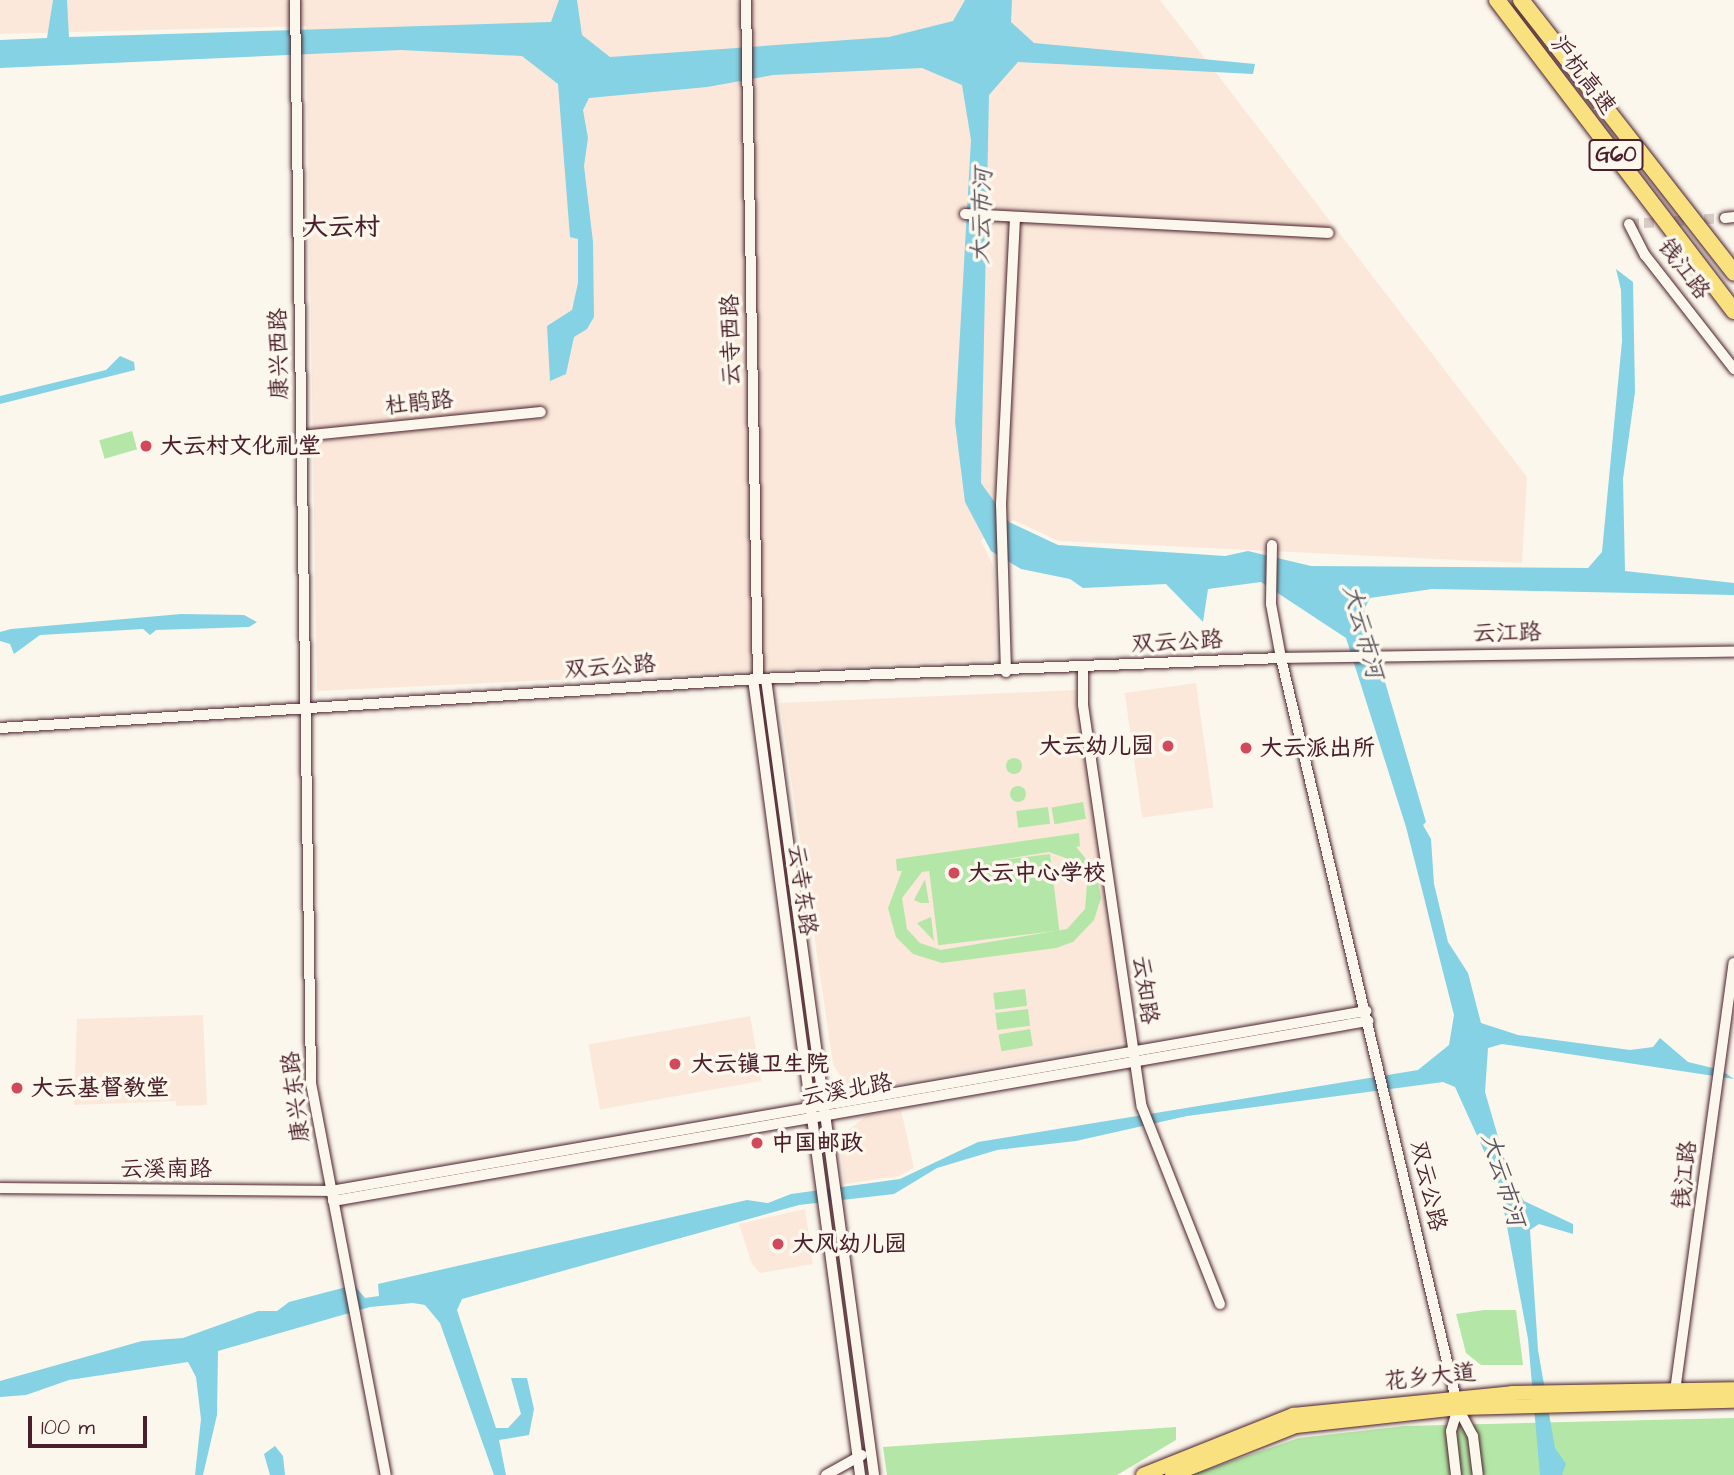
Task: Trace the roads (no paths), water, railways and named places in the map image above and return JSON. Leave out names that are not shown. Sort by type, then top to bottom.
[{"type":"highway","name":"沪杭高速","points":[[1497,0],[1734,311]]},
{"type":"highway","name":"沪杭高速","points":[[1521,0],[1734,273]]},
{"type":"main road","name":"花乡大道","points":[[1564,1399],[1734,1389]]},
{"type":"main road","name":"花乡大道","points":[[1143,1475],[1293,1415],[1530,1399],[1734,1401]]},
{"type":"main road","name":"花乡大道","points":[[1172,1475],[1296,1426],[1457,1402]]},
{"type":"street","name":"康兴西路","points":[[295,0],[306,708]]},
{"type":"street","name":"云寺西路","points":[[746,0],[759,679]]},
{"type":"street","points":[[965,214],[1329,233]]},
{"type":"street","points":[[1006,672],[1001,504],[1015,217]]},
{"type":"street","name":"钱江路","points":[[1629,224],[1645,255],[1734,369]]},
{"type":"street","name":"杜鹃路","points":[[301,436],[541,412]]},
{"type":"street","points":[[1272,545],[1271,604],[1281,658]]},
{"type":"street","name":"云江路","points":[[1281,658],[1734,652]]},
{"type":"street","name":"双云公路","points":[[0,727],[759,679],[1006,672],[1281,658],[1457,1402],[1473,1436],[1478,1475]]},
{"type":"street","name":"云知路","points":[[1083,668],[1083,705],[1142,1107],[1148,1129],[1220,1304]]},
{"type":"street","name":"云寺东路","points":[[759,679],[812,1118]]},
{"type":"street","name":"云寺东路","points":[[759,679],[824,1110],[874,1475]]},
{"type":"street","name":"康兴东路","points":[[306,708],[310,1083],[386,1475]]},
{"type":"street","name":"钱江路","points":[[1675,1391],[1734,963]]},
{"type":"street","name":"云溪北路","points":[[332,1196],[812,1118],[824,1110],[1367,1016]]},
{"type":"street","name":"云溪北路","points":[[332,1196],[811,1105],[824,1110]]},
{"type":"street","points":[[812,1118],[860,1475]]},
{"type":"street","name":"云溪南路","points":[[0,1188],[332,1196]]},
{"type":"street","name":"双云公路","points":[[1457,1402],[1451,1431],[1457,1475]]},
{"type":"street","points":[[826,1475],[871,1451]]},
{"type":"water","name":"大云市河","points":[[53,0],[67,0],[69,37],[551,22],[559,0],[577,0],[582,35],[610,57],[889,37],[953,21],[965,0],[1012,0],[1011,22],[1034,43],[1255,64],[1253,74],[1018,62],[989,95],[981,483],[1009,522],[1058,545],[1225,556],[1248,551],[1311,566],[1588,568],[1602,552],[1622,341],[1621,290],[1616,269],[1633,282],[1635,392],[1623,479],[1625,571],[1734,583],[1734,595],[1432,589],[1370,598],[1364,610],[1426,822],[1423,825],[1431,839],[1434,884],[1448,942],[1468,973],[1481,1023],[1518,1035],[1630,1050],[1653,1047],[1660,1038],[1688,1062],[1721,1070],[1734,1079],[1502,1044],[1488,1048],[1485,1092],[1510,1178],[1524,1201],[1573,1224],[1573,1234],[1539,1224],[1530,1230],[1538,1350],[1555,1448],[1566,1464],[1562,1475],[1540,1475],[1528,1339],[1499,1184],[1455,1087],[1443,1082],[1187,1116],[1076,1141],[997,1150],[937,1168],[894,1194],[799,1205],[462,1299],[457,1310],[496,1428],[508,1428],[521,1414],[511,1378],[527,1378],[534,1409],[529,1435],[499,1440],[506,1475],[494,1475],[440,1323],[425,1305],[413,1303],[370,1307],[218,1351],[217,1415],[203,1475],[195,1475],[201,1419],[196,1377],[188,1362],[69,1380],[26,1395],[0,1397],[0,1381],[142,1341],[183,1338],[258,1311],[277,1311],[289,1302],[354,1285],[365,1298],[379,1296],[378,1284],[747,1200],[768,1203],[791,1194],[900,1179],[978,1142],[1418,1070],[1449,1045],[1454,1015],[1406,827],[1346,638],[1261,582],[1208,589],[1203,622],[1166,584],[1083,588],[1070,579],[1021,569],[991,551],[965,502],[955,422],[971,140],[962,85],[922,68],[773,75],[707,87],[589,98],[583,110],[588,138],[584,166],[593,242],[594,317],[587,329],[574,337],[566,374],[550,381],[547,326],[572,310],[578,283],[578,239],[570,237],[558,84],[522,56],[401,50],[0,68],[0,40],[47,38]]},
{"type":"water","points":[[120,356],[134,362],[135,370],[0,404],[0,396],[106,370]]},
{"type":"water","points":[[181,614],[244,615],[257,622],[249,627],[156,630],[150,635],[143,629],[40,635],[14,654],[10,644],[0,641],[0,632],[11,629]]},
{"type":"water","points":[[275,1446],[283,1456],[285,1475],[270,1475],[264,1454]]},
{"type":"tunnel","points":[[1629,224],[1725,218]]},
{"type":"place","name":"大云村文化礼堂","points":[[146,446]]},
{"type":"place","name":"大云幼儿园","points":[[1168,746]]},
{"type":"place","name":"大云派出所","points":[[1246,748]]},
{"type":"place","name":"大云中心学校","points":[[954,873]]},
{"type":"place","name":"大云镇卫生院","points":[[675,1064]]},
{"type":"place","name":"大云基督教堂","points":[[17,1088]]},
{"type":"place","name":"中国邮政","points":[[757,1143]]},
{"type":"place","name":"大风幼儿园","points":[[778,1244]]},
{"type":"district","name":"大云村","points":[[341,228]]}]
